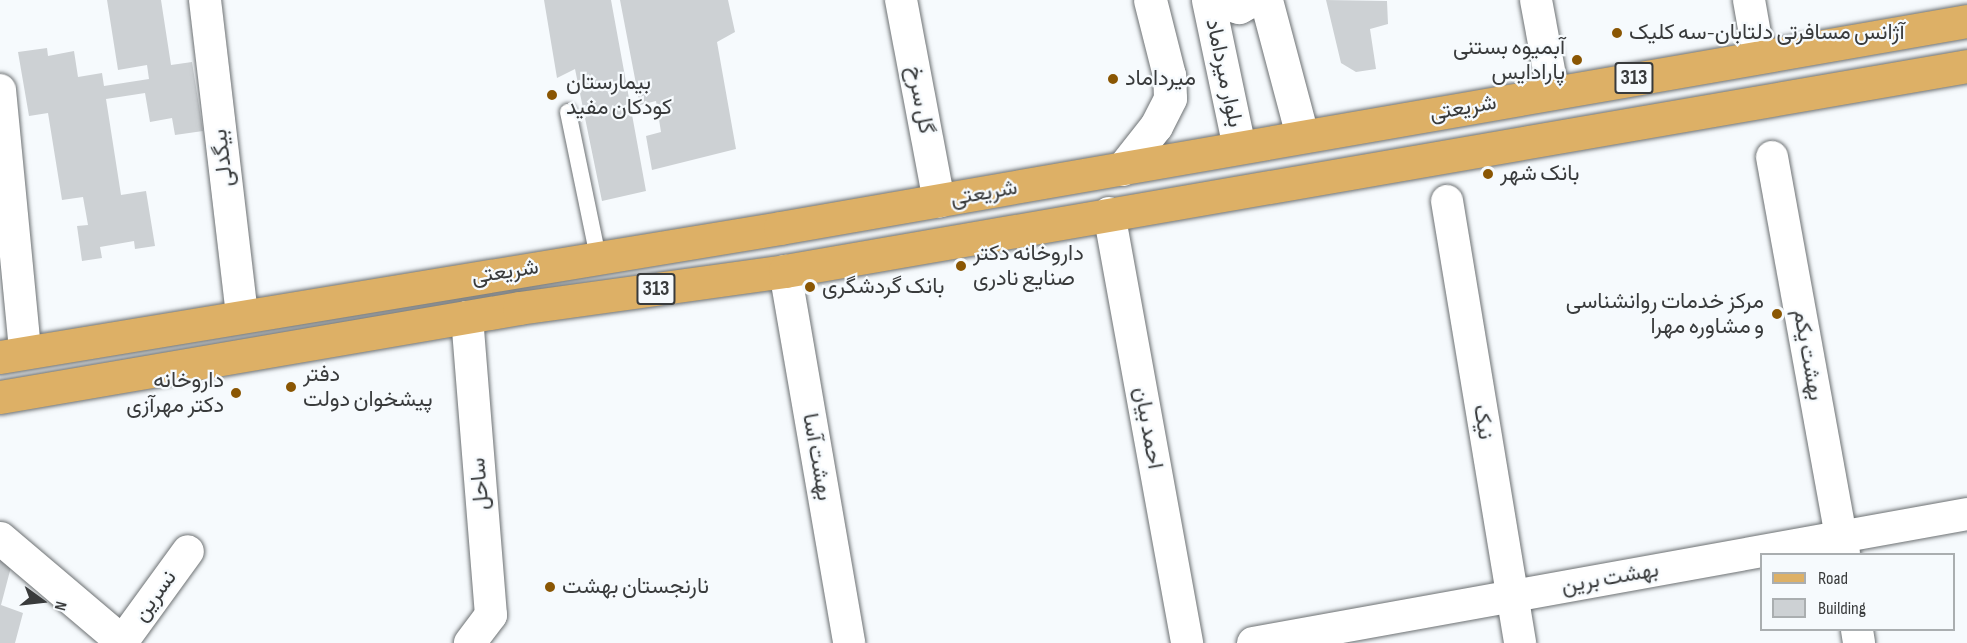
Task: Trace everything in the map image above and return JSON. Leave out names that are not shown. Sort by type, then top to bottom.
[{"type":"main road","points":[[1122,169],[1156,126],[1170,98],[1169,75],[1150,0]]},
{"type":"main road","name":"بلوار میرداماد","points":[[1208,0],[1239,147]]},
{"type":"main road","points":[[1214,0],[1239,7],[1252,0]]},
{"type":"main road","points":[[1266,0],[1312,178]]},
{"type":"main road","name":"شریعتی","points":[[13,355],[242,315],[939,201],[1302,135],[1967,21]]},
{"type":"main road","name":"شریعتی","points":[[0,397],[467,317],[785,271],[1967,66]]},
{"type":"main road","points":[[1239,147],[1250,189]]},
{"type":"main road","points":[[0,538],[123,642]]},
{"type":"street","name":"بیگدلی","points":[[205,0],[242,315]]},
{"type":"street","name":"گل سرخ","points":[[901,0],[939,201]]},
{"type":"street","points":[[1536,0],[1553,92]]},
{"type":"street","points":[[1749,0],[1759,57]]},
{"type":"street","points":[[0,90],[13,355]]},
{"type":"street","name":"بهشت یکم","points":[[1772,156],[1843,546]]},
{"type":"street","name":"نیک","points":[[1447,201],[1520,643]]},
{"type":"street","name":"احمد بیان","points":[[1109,213],[1187,643]]},
{"type":"street","name":"بهشت آسا","points":[[785,271],[849,643]]},
{"type":"street","name":"ساحل","points":[[467,317],[491,615],[470,643]]},
{"type":"street","name":"بهشت برین","points":[[1797,553],[1843,546],[1967,514]]},
{"type":"street","name":"نسرین","points":[[123,642],[188,550]]},
{"type":"street","name":"بهشت برین","points":[[1253,643],[1512,596],[1760,559]]},
{"type":"lane","points":[[568,112],[598,257]]},
{"type":"building","points":[[107,0],[161,0],[171,65],[192,62],[203,131],[175,135],[172,118],[150,122],[145,93],[106,99],[121,195],[146,191],[155,246],[135,249],[134,241],[100,247],[102,258],[82,261],[77,226],[88,225],[83,197],[62,200],[48,113],[29,116],[18,52],[47,48],[48,56],[74,51],[78,77],[102,73],[104,86],[149,79],[147,65],[118,70]]},
{"type":"building","points":[[544,0],[611,0],[646,191],[602,201],[575,69],[557,78]]},
{"type":"building","points":[[620,0],[728,0],[735,32],[717,42],[736,149],[652,170],[646,136],[661,132],[656,101],[640,105]]},
{"type":"building","points":[[1326,0],[1387,1],[1388,24],[1370,29],[1376,69],[1356,72],[1341,63]]},
{"type":"building","points":[[0,558],[11,567],[1,605],[23,613],[15,643],[0,643]]},
{"type":"place","name":"آژانس مسافرتی دلتابان-سه کلیک","points":[[1617,33]]},
{"type":"place","name":"آبمیوه بستنی پارادایس","points":[[1577,60]]},
{"type":"place","name":"میرداماد","points":[[1113,79]]},
{"type":"place","name":"بیمارستان کودکان مفید","points":[[552,95]]},
{"type":"place","name":"بانک شهر","points":[[1488,174]]},
{"type":"place","name":"داروخانه دکتر صنايع نادری","points":[[961,266]]},
{"type":"place","name":"بانک گردشگری","points":[[810,287]]},
{"type":"place","name":"مرکز خدمات روانشناسی و مشاوره مهرا","points":[[1777,314]]},
{"type":"place","name":"دفتر پیشخوان دولت","points":[[291,387]]},
{"type":"place","name":"داروخانه دکتر مهرآزی","points":[[236,393]]},
{"type":"place","name":"نارنجستان بهشت","points":[[550,587]]}]
